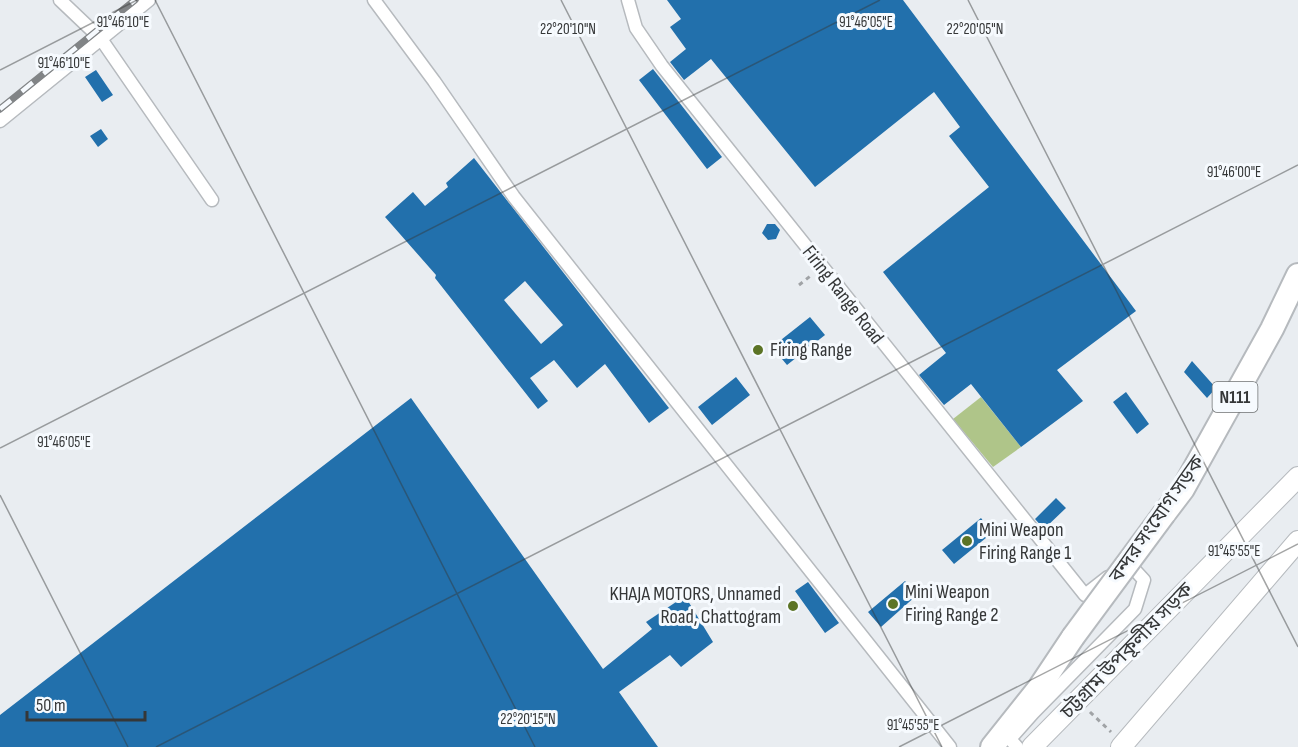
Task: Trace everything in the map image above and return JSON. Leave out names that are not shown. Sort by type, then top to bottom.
[{"type":"highway","name":"বন্দর সংযোগ সড়ক","points":[[1017,746],[1039,688],[1183,489],[1272,329],[1298,275]]},
{"type":"main road","name":"চট্টগ্রাম উপকূলীয় সড়ক","points":[[1017,746],[1078,702],[1298,477]]},
{"type":"main road","points":[[1122,745],[1298,541]]},
{"type":"street","points":[[60,0],[101,39],[212,200]]},
{"type":"street","points":[[0,121],[149,0]]},
{"type":"street","points":[[374,0],[434,81],[514,197],[837,608],[950,747]]},
{"type":"street","name":"Firing Range Road","points":[[628,0],[636,28],[662,66],[1085,595],[1104,581],[1121,563],[1132,567],[1144,580],[1135,609],[1033,713],[1017,746]]},
{"type":"path","points":[[800,285],[822,268]]},
{"type":"path","points":[[1078,702],[1122,745]]},
{"type":"green space","points":[[981,397],[1021,447],[993,467],[953,419]]},
{"type":"building","points":[[667,0],[903,0],[1136,311],[1057,370],[1083,401],[1021,447],[971,384],[944,405],[919,375],[946,353],[883,272],[989,187],[949,136],[960,127],[934,92],[815,187],[711,59],[684,80],[670,62],[686,49],[670,27],[681,19]]},
{"type":"building","points":[[653,69],[722,157],[707,169],[639,80]]},
{"type":"building","points":[[96,70],[113,95],[102,102],[85,77]]},
{"type":"building","points":[[101,129],[108,139],[98,147],[90,136]]},
{"type":"building","points":[[474,158],[669,408],[649,423],[605,364],[577,388],[554,360],[530,378],[548,401],[538,409],[435,278],[436,275],[385,217],[413,192],[425,206],[448,187],[446,183]],"holes":[[[525,281],[563,325],[541,344],[504,300]]]},
{"type":"building","points":[[767,224],[775,224],[780,230],[776,239],[768,240],[762,233]]},
{"type":"building","points":[[810,317],[825,335],[787,365],[772,347]]},
{"type":"building","points":[[1192,361],[1216,388],[1207,398],[1184,372]]},
{"type":"building","points":[[736,377],[750,395],[712,425],[698,407]]},
{"type":"building","points":[[1126,392],[1149,424],[1137,434],[1113,402]]},
{"type":"building","points":[[411,398],[603,669],[652,629],[646,622],[685,596],[713,642],[681,667],[670,655],[619,692],[658,747],[0,747],[0,715]]},
{"type":"building","points":[[1056,498],[1066,508],[1044,529],[1035,519]]},
{"type":"building","name":"Mini Weapon Firing Range 1","points":[[981,518],[992,533],[954,564],[942,550]]},
{"type":"building","name":"Mini Weapon Firing Range 2","points":[[905,581],[917,595],[881,627],[868,612]]},
{"type":"building","points":[[808,582],[839,623],[825,633],[795,591]]},
{"type":"railway","points":[[0,109],[135,0]]},
{"type":"place","name":"Firing Range","points":[[758,350]]},
{"type":"place","name":"Mini Weapon Firing Range 1","points":[[967,541]]},
{"type":"place","name":"Mini Weapon Firing Range 2","points":[[893,604]]},
{"type":"place","name":"KHAJA MOTORS, Unnamed Road, Chattogram","points":[[793,606]]}]
